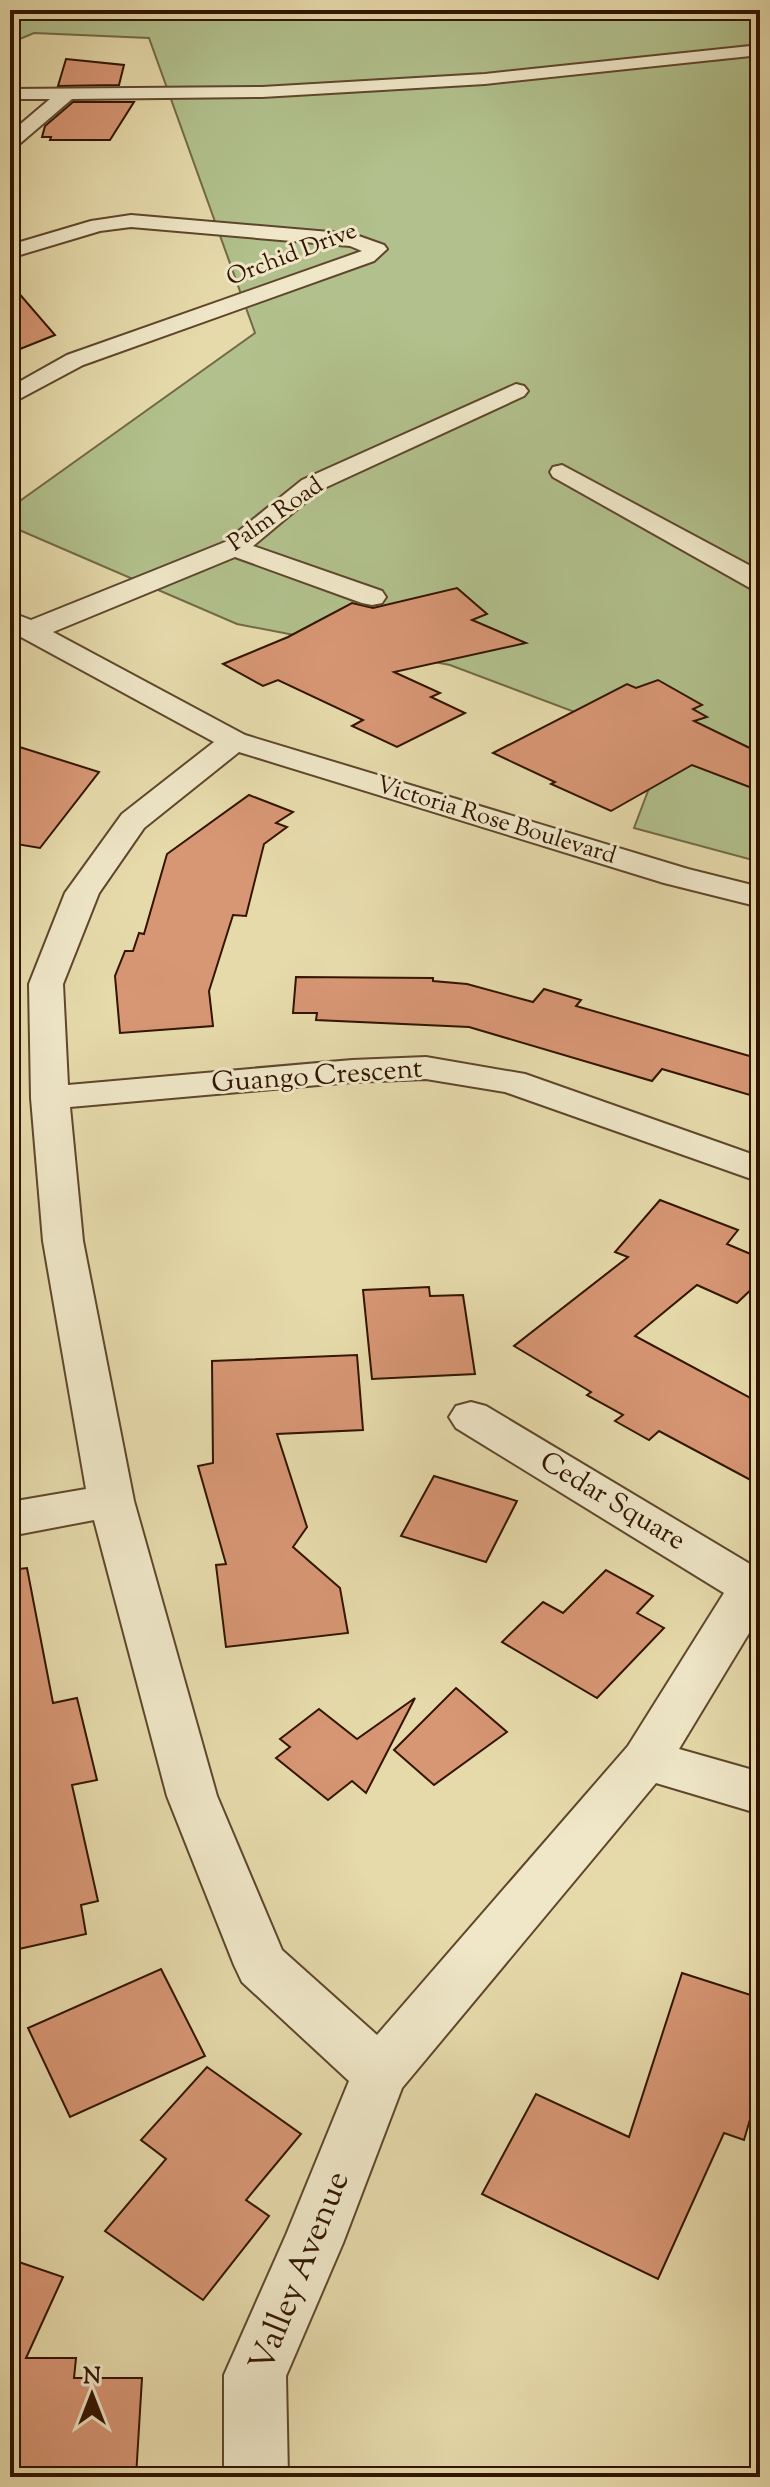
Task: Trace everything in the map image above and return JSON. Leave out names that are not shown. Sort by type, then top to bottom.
[{"type":"street","points":[[10,94],[262,92],[453,81],[760,50]]},
{"type":"street","points":[[10,142],[68,93]]},
{"type":"street","name":"Orchid Drive","points":[[10,397],[75,360],[352,262],[377,249],[353,240],[131,221],[98,225],[13,247]]},
{"type":"street","name":"Palm Road","points":[[21,625],[234,548],[311,485],[516,391]]},
{"type":"street","points":[[562,472],[760,582]]},
{"type":"street","points":[[234,548],[372,597]]},
{"type":"street","name":"Victoria Rose Boulevard","points":[[21,625],[234,741],[676,876],[760,897]]},
{"type":"street","points":[[234,741],[133,821],[82,893],[46,984],[50,1098],[63,1241],[111,1501],[192,1796],[261,1965],[380,2073]]},
{"type":"street","name":"Guango Crescent","points":[[50,1098],[352,1071],[426,1068],[512,1082],[760,1170]]},
{"type":"street","name":"Cedar Square","points":[[471,1417],[756,1585]]},
{"type":"street","points":[[10,1519],[111,1501]]},
{"type":"street","name":"Valley Avenue","points":[[256,2477],[255,2375],[313,2243],[380,2073],[646,1760],[756,1585]]},
{"type":"street","points":[[646,1760],[760,1793]]},
{"type":"green space","points":[[10,10],[760,10],[760,862],[634,828],[665,746],[450,665],[237,624],[10,526],[10,508],[255,333],[149,38],[34,33],[10,43]]},
{"type":"building","points":[[66,59],[124,65],[119,85],[58,86]]},
{"type":"building","points":[[73,102],[134,102],[110,140],[50,140],[51,137],[42,137],[45,126]]},
{"type":"building","points":[[10,283],[55,335],[10,353]]},
{"type":"building","points":[[457,588],[487,614],[472,620],[526,643],[394,672],[440,693],[431,697],[465,713],[397,747],[352,726],[363,720],[278,680],[263,686],[223,664],[288,637],[352,603],[373,608]]},
{"type":"building","points":[[658,680],[702,705],[693,709],[707,717],[694,721],[760,753],[760,791],[692,765],[611,811],[493,753],[627,684],[636,688]]},
{"type":"building","points":[[10,744],[99,772],[40,848],[10,843]]},
{"type":"building","points":[[249,795],[293,812],[276,823],[287,827],[264,844],[246,916],[233,915],[209,991],[213,1026],[120,1033],[115,976],[125,951],[133,951],[139,933],[144,934],[167,854]]},
{"type":"building","points":[[296,977],[433,978],[433,981],[467,984],[533,1002],[544,989],[581,1000],[576,1006],[760,1059],[760,1098],[662,1069],[652,1081],[469,1027],[316,1020],[317,1013],[293,1013]]},
{"type":"building","points":[[660,1200],[738,1230],[727,1244],[760,1258],[760,1281],[737,1303],[697,1285],[635,1336],[760,1403],[760,1485],[659,1431],[649,1440],[615,1421],[623,1415],[514,1346],[628,1257],[615,1252]]},
{"type":"building","points":[[429,1287],[430,1296],[463,1295],[475,1374],[372,1379],[363,1290]]},
{"type":"building","points":[[357,1355],[363,1430],[277,1434],[307,1527],[293,1547],[340,1588],[348,1633],[226,1647],[216,1565],[226,1564],[198,1466],[213,1463],[212,1361]]},
{"type":"building","points":[[434,1476],[517,1501],[486,1562],[401,1536]]},
{"type":"building","points":[[27,1568],[53,1703],[77,1698],[97,1780],[72,1785],[98,1901],[81,1905],[86,1934],[10,1951],[10,1570]]},
{"type":"building","points":[[606,1570],[653,1596],[637,1613],[664,1628],[597,1698],[502,1642],[543,1602],[563,1613]]},
{"type":"building","points":[[456,1688],[507,1732],[434,1785],[394,1750]]},
{"type":"building","points":[[415,1698],[366,1793],[352,1781],[328,1800],[276,1758],[290,1747],[280,1739],[319,1709],[357,1739]]},
{"type":"building","points":[[161,1969],[205,2056],[70,2117],[28,2028]]},
{"type":"building","points":[[682,1973],[760,1998],[760,2085],[744,2140],[724,2133],[658,2279],[482,2194],[536,2094],[629,2137]]},
{"type":"building","points":[[207,2067],[301,2134],[246,2200],[269,2216],[203,2300],[105,2231],[166,2159],[141,2140]]},
{"type":"building","points":[[10,2259],[63,2277],[26,2358],[76,2358],[74,2378],[142,2378],[136,2477],[10,2477]]}]
